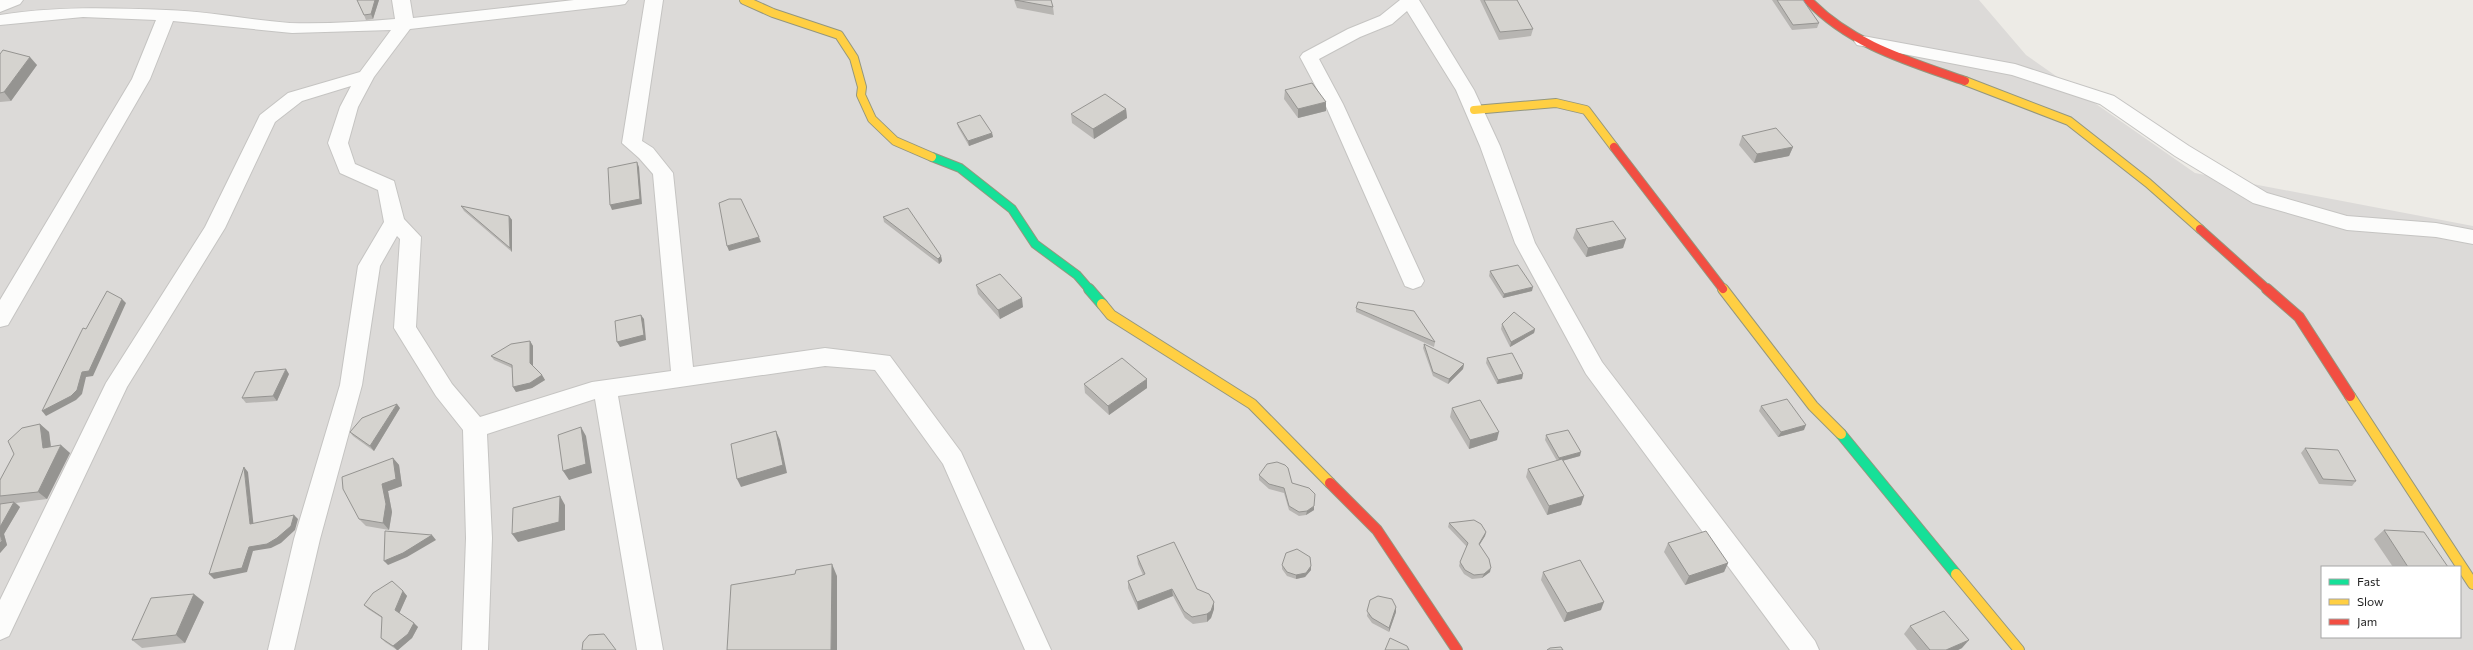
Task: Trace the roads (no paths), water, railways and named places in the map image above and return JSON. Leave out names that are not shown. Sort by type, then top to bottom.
[{"type":"street","points":[[0,7],[14,0]]},
{"type":"street","points":[[401,0],[405,24],[366,76],[349,107],[338,143],[347,168],[387,186],[394,222],[411,237],[405,328],[444,390],[475,428],[479,538],[475,650]]},
{"type":"street","points":[[0,20],[25,15],[80,11],[167,15],[292,28],[405,24],[619,0]]},
{"type":"street","points":[[654,0],[632,143],[646,153],[663,173],[669,251],[683,378]]},
{"type":"street","points":[[744,0],[773,13],[839,35],[854,58],[862,87],[861,96],[872,119],[895,141],[960,168],[1012,209],[1035,244],[1077,275],[1112,315],[1252,404],[1377,530],[1457,650]]},
{"type":"street","points":[[1808,0],[1816,10],[1858,40],[2069,121],[2148,183],[2300,317],[2473,584]]},
{"type":"street","points":[[1413,281],[1334,104],[1309,57],[1354,33],[1386,20],[1410,1],[1465,90],[1490,146],[1525,243],[1594,368],[1806,650]]},
{"type":"street","points":[[0,319],[141,79],[167,15]]},
{"type":"street","points":[[1858,40],[2015,70],[2107,100],[2182,151],[2260,198],[2346,223],[2436,230],[2473,237]]},
{"type":"street","points":[[0,628],[117,382],[215,228],[268,119],[295,97],[366,76]]},
{"type":"street","points":[[1474,110],[1556,103],[1586,110],[1813,406],[1846,439],[2019,650]]},
{"type":"street","points":[[281,650],[307,539],[351,385],[369,266],[394,222]]},
{"type":"street","points":[[475,428],[592,391],[825,357],[882,362],[953,459],[1038,650]]},
{"type":"street","points":[[605,389],[650,650]]}]
